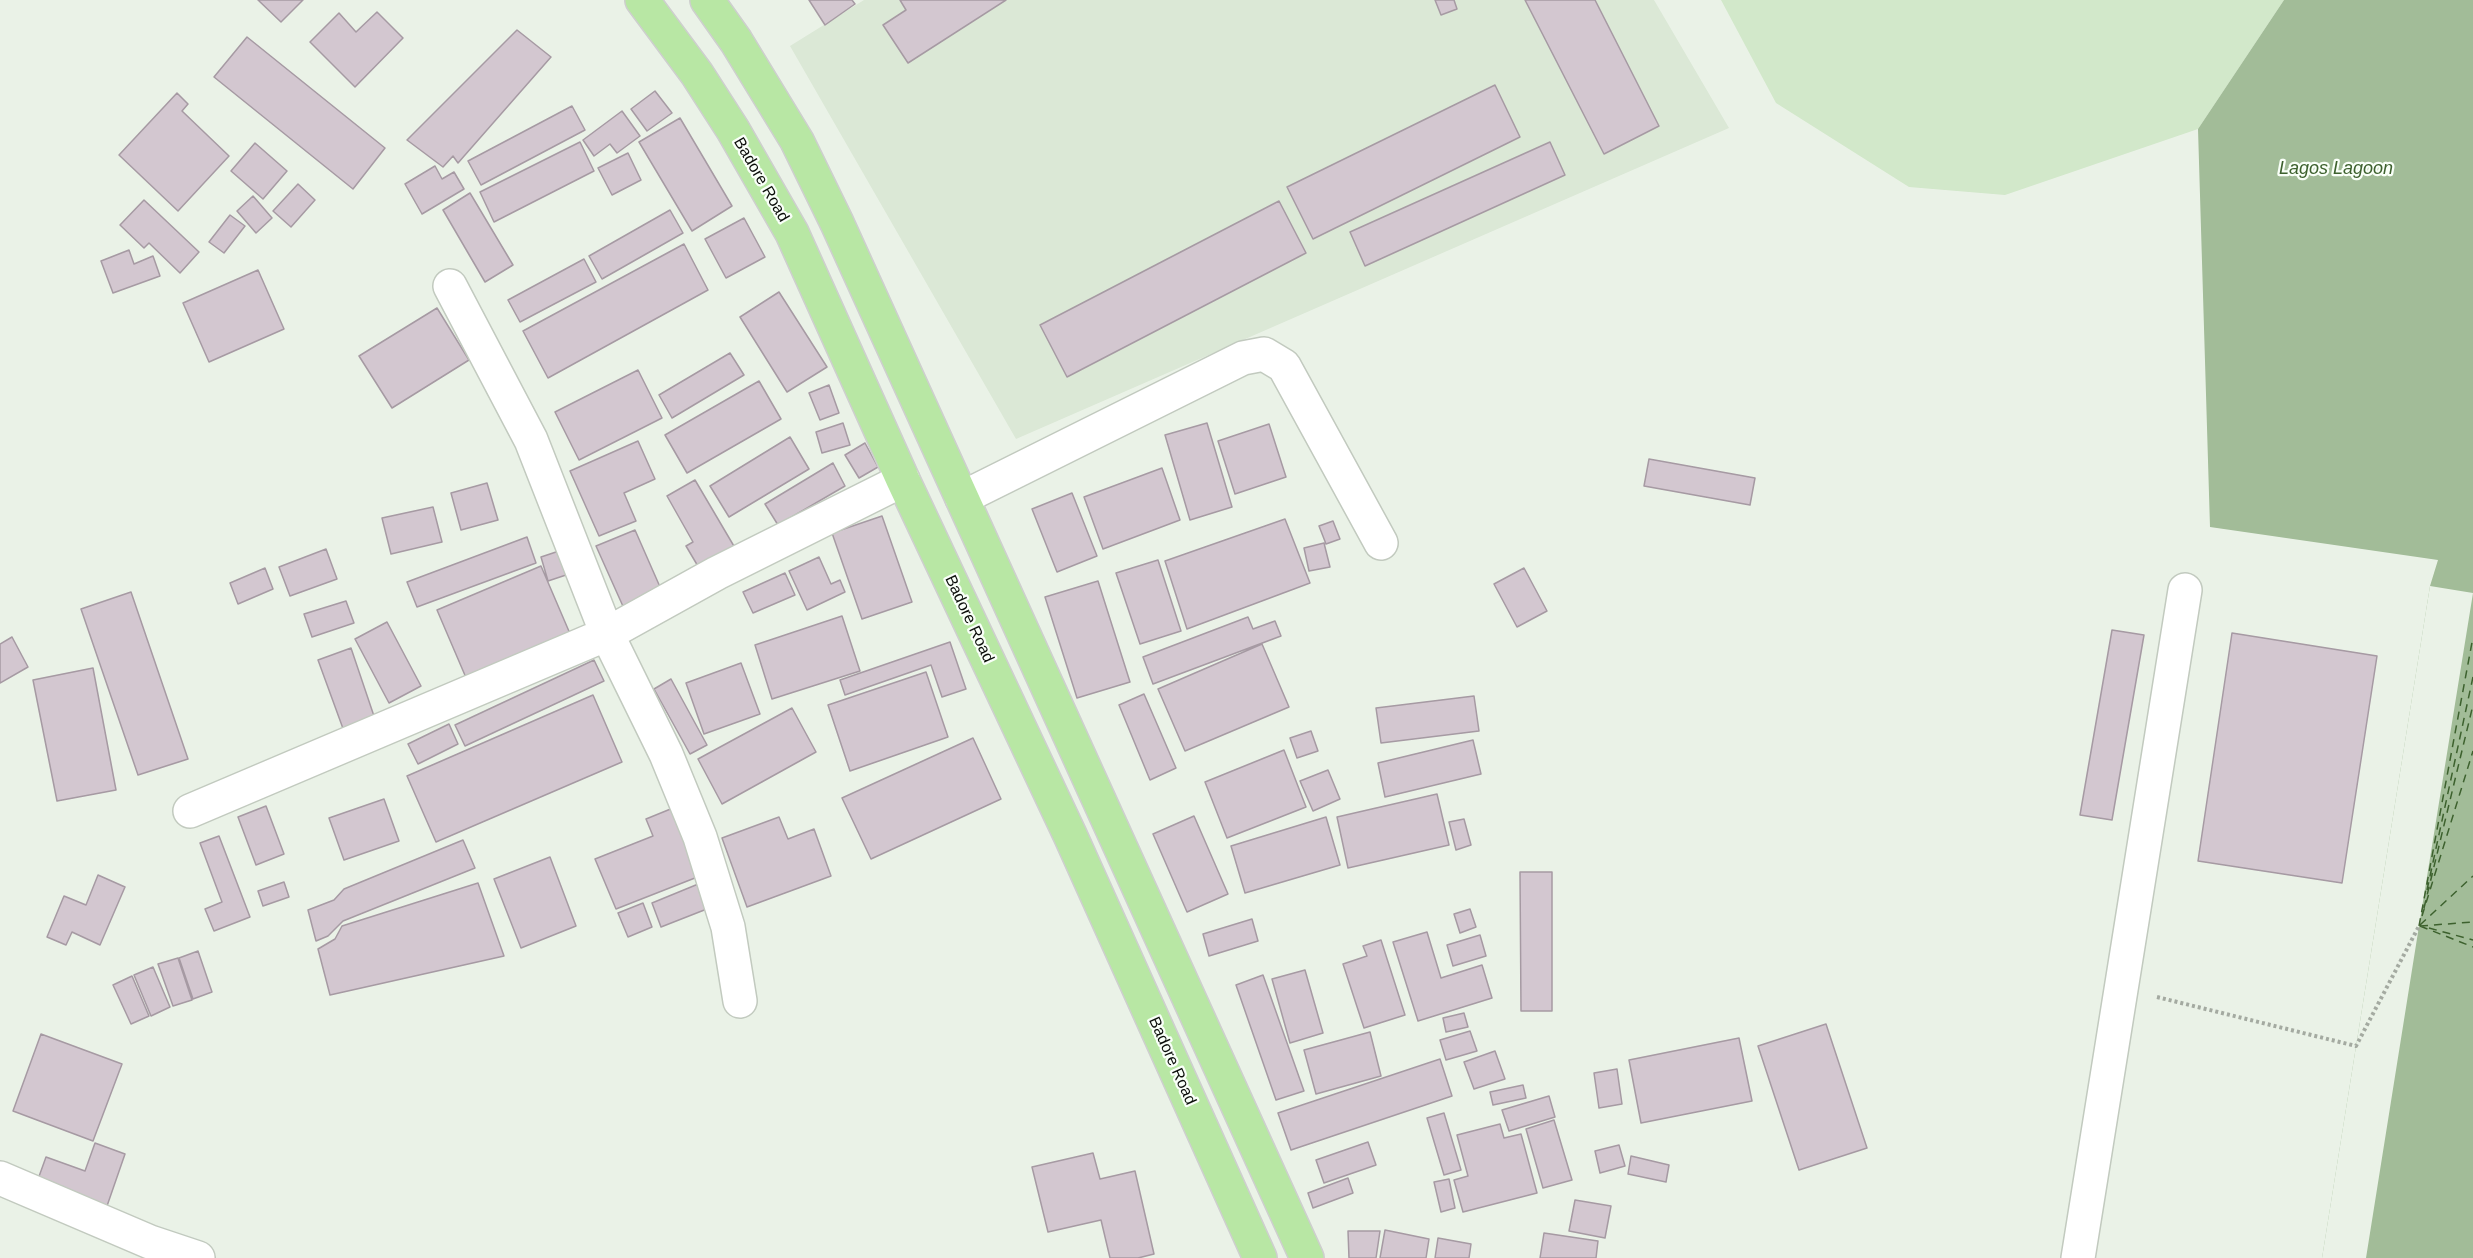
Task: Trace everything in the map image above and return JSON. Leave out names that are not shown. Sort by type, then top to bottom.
[{"type":"main road","name":"Badore Road","points":[[642,0],[698,74],[792,233],[903,480],[1070,835],[1260,1258]]},
{"type":"main road","points":[[707,0],[736,41],[797,141],[837,223],[1307,1258]]},
{"type":"street","points":[[450,286],[531,440],[607,634],[666,754],[700,837],[728,927],[740,1002]]},
{"type":"street","points":[[962,498],[1243,358],[1264,354],[1284,366],[1381,543]]},
{"type":"street","points":[[190,811],[607,634],[717,573],[903,480]]},
{"type":"street","points":[[2078,1258],[2185,590]]},
{"type":"street","points":[[0,1178],[150,1242],[198,1258]]},
{"type":"path","points":[[2121,988],[2356,1046],[2419,926]]},
{"type":"shaded area","points":[[864,0],[1654,0],[1729,128],[1016,439],[790,46]]},
{"type":"shaded area","points":[[1721,0],[2284,0],[2198,129],[2005,195],[1909,187],[1776,103]]},
{"type":"water","name":"Lagos Lagoon","points":[[2284,0],[2473,0],[2473,1258],[2322,1258],[2430,586],[2438,560],[2210,527],[2198,129]]},
{"type":"pier","points":[[2430,586],[2473,593],[2366,1258],[2322,1258]]},
{"type":"building","points":[[258,0],[303,0],[281,22]]},
{"type":"building","points":[[809,0],[852,0],[855,4],[825,25]]},
{"type":"building","points":[[900,0],[1006,0],[908,63],[883,25],[906,10]]},
{"type":"building","points":[[1435,0],[1454,0],[1457,9],[1441,15]]},
{"type":"building","points":[[1525,0],[1595,0],[1659,126],[1604,154]]},
{"type":"building","points":[[377,12],[403,38],[355,87],[310,42],[339,13],[356,32]]},
{"type":"building","points":[[517,30],[551,57],[458,163],[453,156],[443,167],[407,140]]},
{"type":"building","points":[[247,37],[385,148],[353,189],[214,77]]},
{"type":"building","points":[[1495,85],[1520,137],[1313,239],[1287,187]]},
{"type":"building","points":[[655,91],[672,113],[647,131],[631,109]]},
{"type":"building","points":[[177,93],[188,104],[182,111],[229,156],[178,211],[119,155]]},
{"type":"building","points":[[572,106],[585,130],[481,185],[468,161]]},
{"type":"building","points":[[622,111],[640,136],[617,153],[610,144],[594,156],[583,140]]},
{"type":"building","points":[[680,118],[732,206],[692,231],[639,142]]},
{"type":"building","points":[[580,142],[594,171],[494,222],[480,192]]},
{"type":"building","points":[[1550,142],[1565,175],[1365,266],[1350,232]]},
{"type":"building","points":[[255,143],[287,171],[263,199],[231,171]]},
{"type":"building","points":[[628,153],[641,180],[612,195],[598,168]]},
{"type":"building","points":[[435,166],[442,179],[454,172],[464,189],[422,214],[405,184]]},
{"type":"building","points":[[298,184],[315,200],[291,227],[273,211]]},
{"type":"building","points":[[470,193],[513,265],[485,282],[443,210]]},
{"type":"building","points":[[253,196],[272,218],[256,233],[237,211]]},
{"type":"building","points":[[144,200],[199,252],[180,273],[149,243],[144,248],[120,225]]},
{"type":"building","points":[[1279,201],[1306,253],[1067,377],[1040,325]]},
{"type":"building","points":[[670,210],[683,233],[602,279],[589,256]]},
{"type":"building","points":[[230,215],[245,226],[224,253],[209,242]]},
{"type":"building","points":[[744,218],[765,257],[726,278],[705,239]]},
{"type":"building","points":[[684,244],[708,290],[548,378],[523,331]]},
{"type":"building","points":[[129,250],[134,264],[153,256],[160,276],[113,293],[101,261]]},
{"type":"building","points":[[584,259],[596,282],[520,322],[508,300]]},
{"type":"building","points":[[258,270],[284,329],[209,362],[183,303]]},
{"type":"building","points":[[779,292],[827,367],[787,392],[740,317]]},
{"type":"building","points":[[437,308],[469,360],[392,408],[359,356]]},
{"type":"building","points":[[730,353],[744,375],[672,418],[659,395]]},
{"type":"building","points":[[638,370],[662,418],[579,460],[555,412]]},
{"type":"building","points":[[759,381],[781,419],[687,473],[665,435]]},
{"type":"building","points":[[829,385],[839,413],[820,420],[809,393]]},
{"type":"building","points":[[843,423],[850,445],[822,453],[816,432]]},
{"type":"building","points":[[1207,423],[1232,507],[1190,520],[1165,435]]},
{"type":"building","points":[[1269,424],[1286,477],[1235,494],[1218,441]]},
{"type":"building","points":[[790,437],[809,469],[729,517],[710,486]]},
{"type":"building","points":[[638,441],[655,479],[624,493],[636,521],[599,536],[570,471]]},
{"type":"building","points":[[865,443],[878,467],[859,478],[845,455]]},
{"type":"building","points":[[1649,459],[1755,478],[1750,505],[1644,486]]},
{"type":"building","points":[[833,463],[845,486],[778,525],[765,504]]},
{"type":"building","points":[[1162,468],[1180,520],[1103,549],[1084,497]]},
{"type":"building","points":[[695,480],[738,553],[702,573],[686,546],[693,542],[667,496]]},
{"type":"building","points":[[487,483],[498,520],[461,530],[451,493]]},
{"type":"building","points":[[1072,493],[1097,556],[1057,572],[1032,509]]},
{"type":"building","points":[[433,507],[442,542],[391,554],[382,518]]},
{"type":"building","points":[[882,516],[912,602],[862,619],[832,533]]},
{"type":"building","points":[[1285,519],[1310,583],[1187,629],[1165,561]]},
{"type":"building","points":[[1333,521],[1340,539],[1326,544],[1319,526]]},
{"type":"building","points":[[635,530],[664,596],[626,613],[596,546]]},
{"type":"building","points":[[527,537],[536,563],[417,607],[407,582]]},
{"type":"building","points":[[1324,543],[1330,567],[1309,571],[1304,548]]},
{"type":"building","points":[[326,549],[337,579],[290,596],[279,567]]},
{"type":"building","points":[[565,549],[572,573],[548,581],[541,557]]},
{"type":"building","points":[[819,557],[831,584],[840,580],[845,592],[807,610],[789,571]]},
{"type":"building","points":[[1158,560],[1181,631],[1140,644],[1116,573]]},
{"type":"building","points":[[541,566],[571,636],[467,680],[437,610]]},
{"type":"building","points":[[265,568],[273,589],[238,604],[230,583]]},
{"type":"building","points":[[1524,568],[1547,611],[1517,627],[1494,584]]},
{"type":"building","points":[[785,573],[795,595],[753,613],[743,592]]},
{"type":"building","points":[[1098,581],[1130,682],[1077,698],[1045,597]]},
{"type":"building","points":[[131,592],[188,759],[138,775],[81,609]]},
{"type":"building","points":[[346,601],[354,623],[312,637],[304,614]]},
{"type":"building","points":[[842,616],[860,671],[772,699],[755,645]]},
{"type":"building","points":[[1248,617],[1253,629],[1275,621],[1281,636],[1153,684],[1143,657]]},
{"type":"building","points":[[387,622],[421,686],[389,703],[355,639]]},
{"type":"building","points":[[2112,630],[2144,635],[2112,820],[2080,815]]},
{"type":"building","points":[[2232,633],[2377,656],[2342,883],[2198,861]]},
{"type":"building","points":[[12,637],[28,667],[0,683],[0,644]]},
{"type":"building","points":[[950,642],[966,689],[942,697],[931,665],[845,695],[840,680]]},
{"type":"building","points":[[1262,644],[1289,707],[1185,751],[1158,689]]},
{"type":"building","points":[[351,648],[376,722],[345,734],[318,660]]},
{"type":"building","points":[[594,660],[604,681],[465,746],[455,725]]},
{"type":"building","points":[[741,663],[760,714],[704,734],[686,683]]},
{"type":"building","points":[[93,668],[116,790],[57,801],[33,680]]},
{"type":"building","points":[[926,672],[948,737],[850,771],[828,705]]},
{"type":"building","points":[[671,679],[707,745],[690,754],[654,689]]},
{"type":"building","points":[[1144,694],[1176,768],[1150,780],[1119,705]]},
{"type":"building","points":[[593,695],[622,762],[436,842],[407,776]]},
{"type":"building","points":[[1474,696],[1479,731],[1381,743],[1376,708]]},
{"type":"building","points":[[792,708],[816,752],[722,804],[698,759]]},
{"type":"building","points":[[449,724],[458,744],[418,764],[408,744]]},
{"type":"building","points":[[1311,731],[1318,751],[1297,758],[1290,738]]},
{"type":"building","points":[[973,738],[1001,799],[871,859],[842,798]]},
{"type":"building","points":[[1473,740],[1481,774],[1385,797],[1378,763]]},
{"type":"building","points":[[1284,750],[1306,807],[1227,838],[1205,782]]},
{"type":"building","points":[[1328,770],[1340,799],[1313,811],[1300,781]]},
{"type":"building","points":[[1437,794],[1449,845],[1348,868],[1337,817]]},
{"type":"building","points":[[384,799],[399,841],[344,860],[329,818]]},
{"type":"building","points":[[266,806],[284,854],[256,865],[238,817]]},
{"type":"building","points":[[673,808],[700,876],[616,909],[595,859],[653,836],[646,819]]},
{"type":"building","points":[[1194,816],[1228,894],[1187,912],[1153,834]]},
{"type":"building","points":[[779,817],[788,839],[814,829],[831,876],[747,907],[722,838]]},
{"type":"building","points":[[1326,817],[1340,865],[1245,893],[1231,846]]},
{"type":"building","points":[[1464,819],[1471,845],[1456,850],[1449,822]]},
{"type":"building","points":[[219,836],[250,917],[214,931],[205,909],[222,902],[200,843]]},
{"type":"building","points":[[463,840],[475,868],[343,921],[328,936],[316,941],[308,910],[334,900],[344,889]]},
{"type":"building","points":[[550,857],[576,926],[521,948],[494,879]]},
{"type":"building","points":[[1520,872],[1552,872],[1552,1011],[1521,1011]]},
{"type":"building","points":[[98,875],[125,887],[100,945],[72,932],[66,945],[47,937],[64,896],[86,905]]},
{"type":"building","points":[[708,880],[717,905],[661,927],[652,903]]},
{"type":"building","points":[[284,882],[289,897],[263,906],[258,891]]},
{"type":"building","points":[[478,883],[504,956],[330,995],[318,949],[335,939],[342,926]]},
{"type":"building","points":[[643,903],[652,927],[628,937],[618,913]]},
{"type":"building","points":[[1470,909],[1476,927],[1460,933],[1454,914]]},
{"type":"building","points":[[1252,919],[1258,941],[1209,956],[1203,934]]},
{"type":"building","points":[[1427,932],[1441,978],[1482,965],[1492,998],[1418,1021],[1393,942]]},
{"type":"building","points":[[1480,935],[1486,956],[1453,966],[1447,945]]},
{"type":"building","points":[[1381,940],[1405,1015],[1364,1028],[1343,964],[1367,956],[1363,946]]},
{"type":"building","points":[[198,951],[212,992],[193,999],[179,958]]},
{"type":"building","points":[[178,958],[192,1000],[173,1006],[158,964]]},
{"type":"building","points":[[153,967],[170,1007],[151,1016],[134,975]]},
{"type":"building","points":[[1305,970],[1323,1033],[1290,1043],[1272,979]]},
{"type":"building","points":[[1263,975],[1304,1091],[1276,1100],[1236,985]]},
{"type":"building","points":[[132,976],[149,1016],[131,1024],[113,985]]},
{"type":"building","points":[[1464,1013],[1468,1027],[1446,1032],[1443,1018]]},
{"type":"building","points":[[1826,1024],[1867,1148],[1799,1170],[1758,1046]]},
{"type":"building","points":[[1470,1031],[1477,1051],[1446,1060],[1440,1040]]},
{"type":"building","points":[[1370,1032],[1381,1076],[1316,1094],[1304,1050]]},
{"type":"building","points":[[41,1034],[122,1064],[93,1141],[13,1111]]},
{"type":"building","points":[[1739,1038],[1752,1101],[1641,1123],[1629,1060]]},
{"type":"building","points":[[1495,1051],[1505,1079],[1474,1089],[1464,1062]]},
{"type":"building","points":[[1440,1059],[1452,1096],[1291,1150],[1278,1113]]},
{"type":"building","points":[[1617,1069],[1622,1104],[1599,1108],[1594,1073]]},
{"type":"building","points":[[1523,1085],[1526,1098],[1493,1105],[1490,1092]]},
{"type":"building","points":[[1549,1096],[1555,1117],[1509,1131],[1502,1110]]},
{"type":"building","points":[[1444,1113],[1461,1170],[1444,1175],[1427,1118]]},
{"type":"building","points":[[1554,1120],[1572,1180],[1543,1188],[1526,1129]]},
{"type":"building","points":[[1500,1124],[1504,1138],[1521,1134],[1537,1193],[1463,1212],[1454,1180],[1468,1176],[1457,1135]]},
{"type":"building","points":[[1368,1142],[1376,1165],[1324,1183],[1316,1160]]},
{"type":"building","points":[[95,1143],[125,1154],[107,1206],[37,1182],[46,1157],[85,1171]]},
{"type":"building","points":[[1619,1145],[1625,1166],[1600,1173],[1595,1151]]},
{"type":"building","points":[[1093,1153],[1100,1179],[1135,1171],[1154,1254],[1138,1258],[1110,1258],[1101,1220],[1048,1232],[1032,1167]]},
{"type":"building","points":[[1631,1156],[1669,1165],[1666,1182],[1628,1174]]},
{"type":"building","points":[[1348,1178],[1353,1193],[1313,1208],[1308,1193]]},
{"type":"building","points":[[1449,1179],[1455,1208],[1441,1212],[1434,1182]]},
{"type":"building","points":[[1575,1200],[1611,1206],[1605,1238],[1569,1231]]},
{"type":"building","points":[[1385,1230],[1429,1239],[1426,1258],[1380,1258]]},
{"type":"building","points":[[1348,1231],[1380,1231],[1376,1258],[1349,1258]]},
{"type":"building","points":[[1544,1233],[1598,1241],[1596,1258],[1540,1258]]},
{"type":"building","points":[[1438,1238],[1471,1244],[1469,1258],[1435,1258]]},
{"type":"ferry route","points":[[2419,926],[2473,637]]},
{"type":"ferry route","points":[[2427,890],[2473,677]]},
{"type":"ferry route","points":[[2424,908],[2473,705]]},
{"type":"ferry route","points":[[2422,916],[2473,751]]},
{"type":"ferry route","points":[[2420,925],[2473,876]]},
{"type":"ferry route","points":[[2420,926],[2473,922]]},
{"type":"ferry route","points":[[2420,926],[2473,947]]},
{"type":"ferry route","points":[[2429,928],[2473,940]]}]
